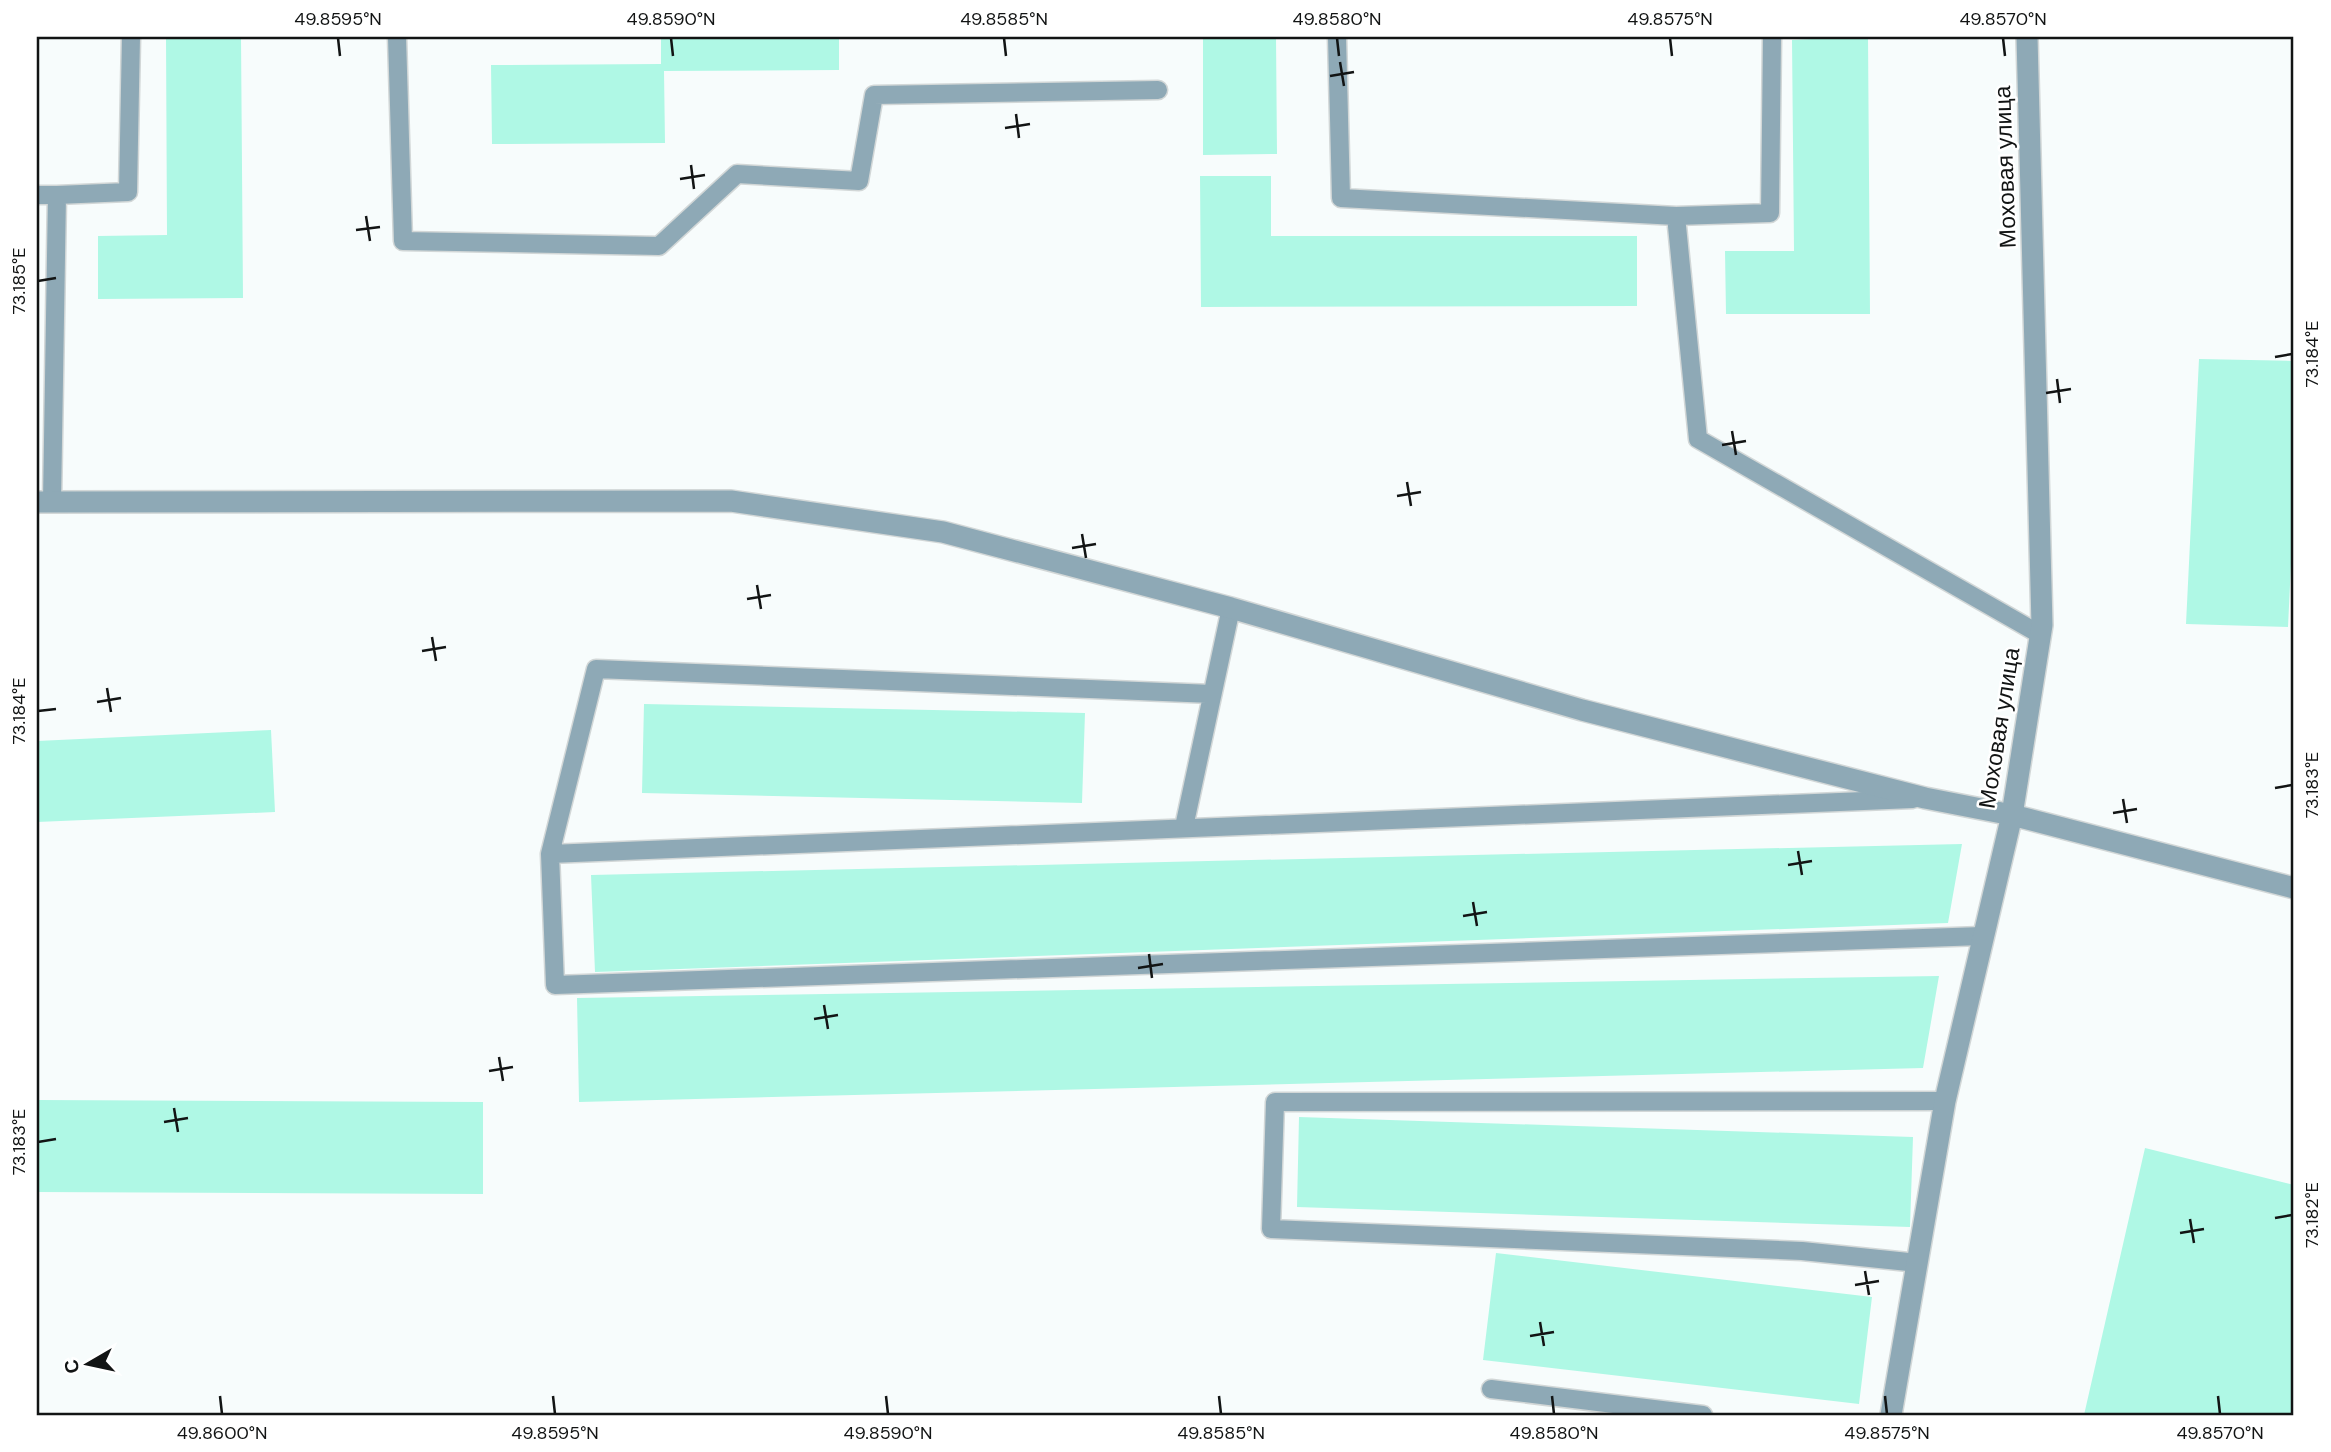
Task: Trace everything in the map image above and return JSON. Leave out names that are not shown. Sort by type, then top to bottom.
[{"type":"street","name":"Моховая улица","points":[[1891,1415],[1945,1101],[2012,815],[2040,635],[2036,336],[2027,37]]},
{"type":"street","points":[[44,502],[730,501],[943,532],[1231,608],[1582,710],[1925,798],[2012,815],[2294,888]]},
{"type":"lane","points":[[37,195],[128,192],[131,37]]},
{"type":"lane","points":[[397,37],[403,242],[659,246],[737,174],[859,181],[874,95],[1158,90]]},
{"type":"lane","points":[[1337,37],[1341,198],[1676,216],[1770,213],[1772,37]]},
{"type":"lane","points":[[44,502],[57,195]]},
{"type":"lane","points":[[1676,216],[1698,439],[2040,635]]},
{"type":"lane","points":[[1184,827],[1231,608]]},
{"type":"lane","points":[[1212,694],[596,669],[550,854],[555,985],[1982,936]]},
{"type":"lane","points":[[550,854],[1925,798]]},
{"type":"lane","points":[[1918,1263],[1802,1251],[1271,1229],[1275,1102],[1945,1101]]},
{"type":"lane","points":[[1491,1389],[1703,1415]]},
{"type":"building","points":[[166,37],[241,37],[243,298],[98,299],[98,236],[167,235]]},
{"type":"building","points":[[661,37],[839,37],[839,70],[664,71],[665,143],[492,144],[491,65],[661,64]]},
{"type":"building","points":[[1203,37],[1276,37],[1277,154],[1203,155]]},
{"type":"building","points":[[1812,37],[1868,37],[1870,314],[1726,314],[1725,251],[1794,251],[1792,40]]},
{"type":"building","points":[[1200,176],[1271,176],[1271,236],[1637,236],[1637,306],[1201,307]]},
{"type":"building","points":[[2199,359],[2294,361],[2294,501],[2288,627],[2186,624]]},
{"type":"building","points":[[644,704],[1085,713],[1082,803],[642,793]]},
{"type":"building","points":[[271,730],[275,812],[37,822],[37,741]]},
{"type":"building","points":[[1962,844],[1948,923],[595,972],[591,875]]},
{"type":"building","points":[[1939,976],[1923,1068],[579,1102],[577,998]]},
{"type":"building","points":[[37,1100],[483,1102],[483,1194],[37,1192]]},
{"type":"building","points":[[1299,1117],[1913,1137],[1910,1227],[1297,1207]]},
{"type":"building","points":[[2145,1148],[2294,1185],[2294,1415],[2084,1415]]},
{"type":"building","points":[[1496,1253],[1872,1297],[1859,1404],[1483,1360]]}]
